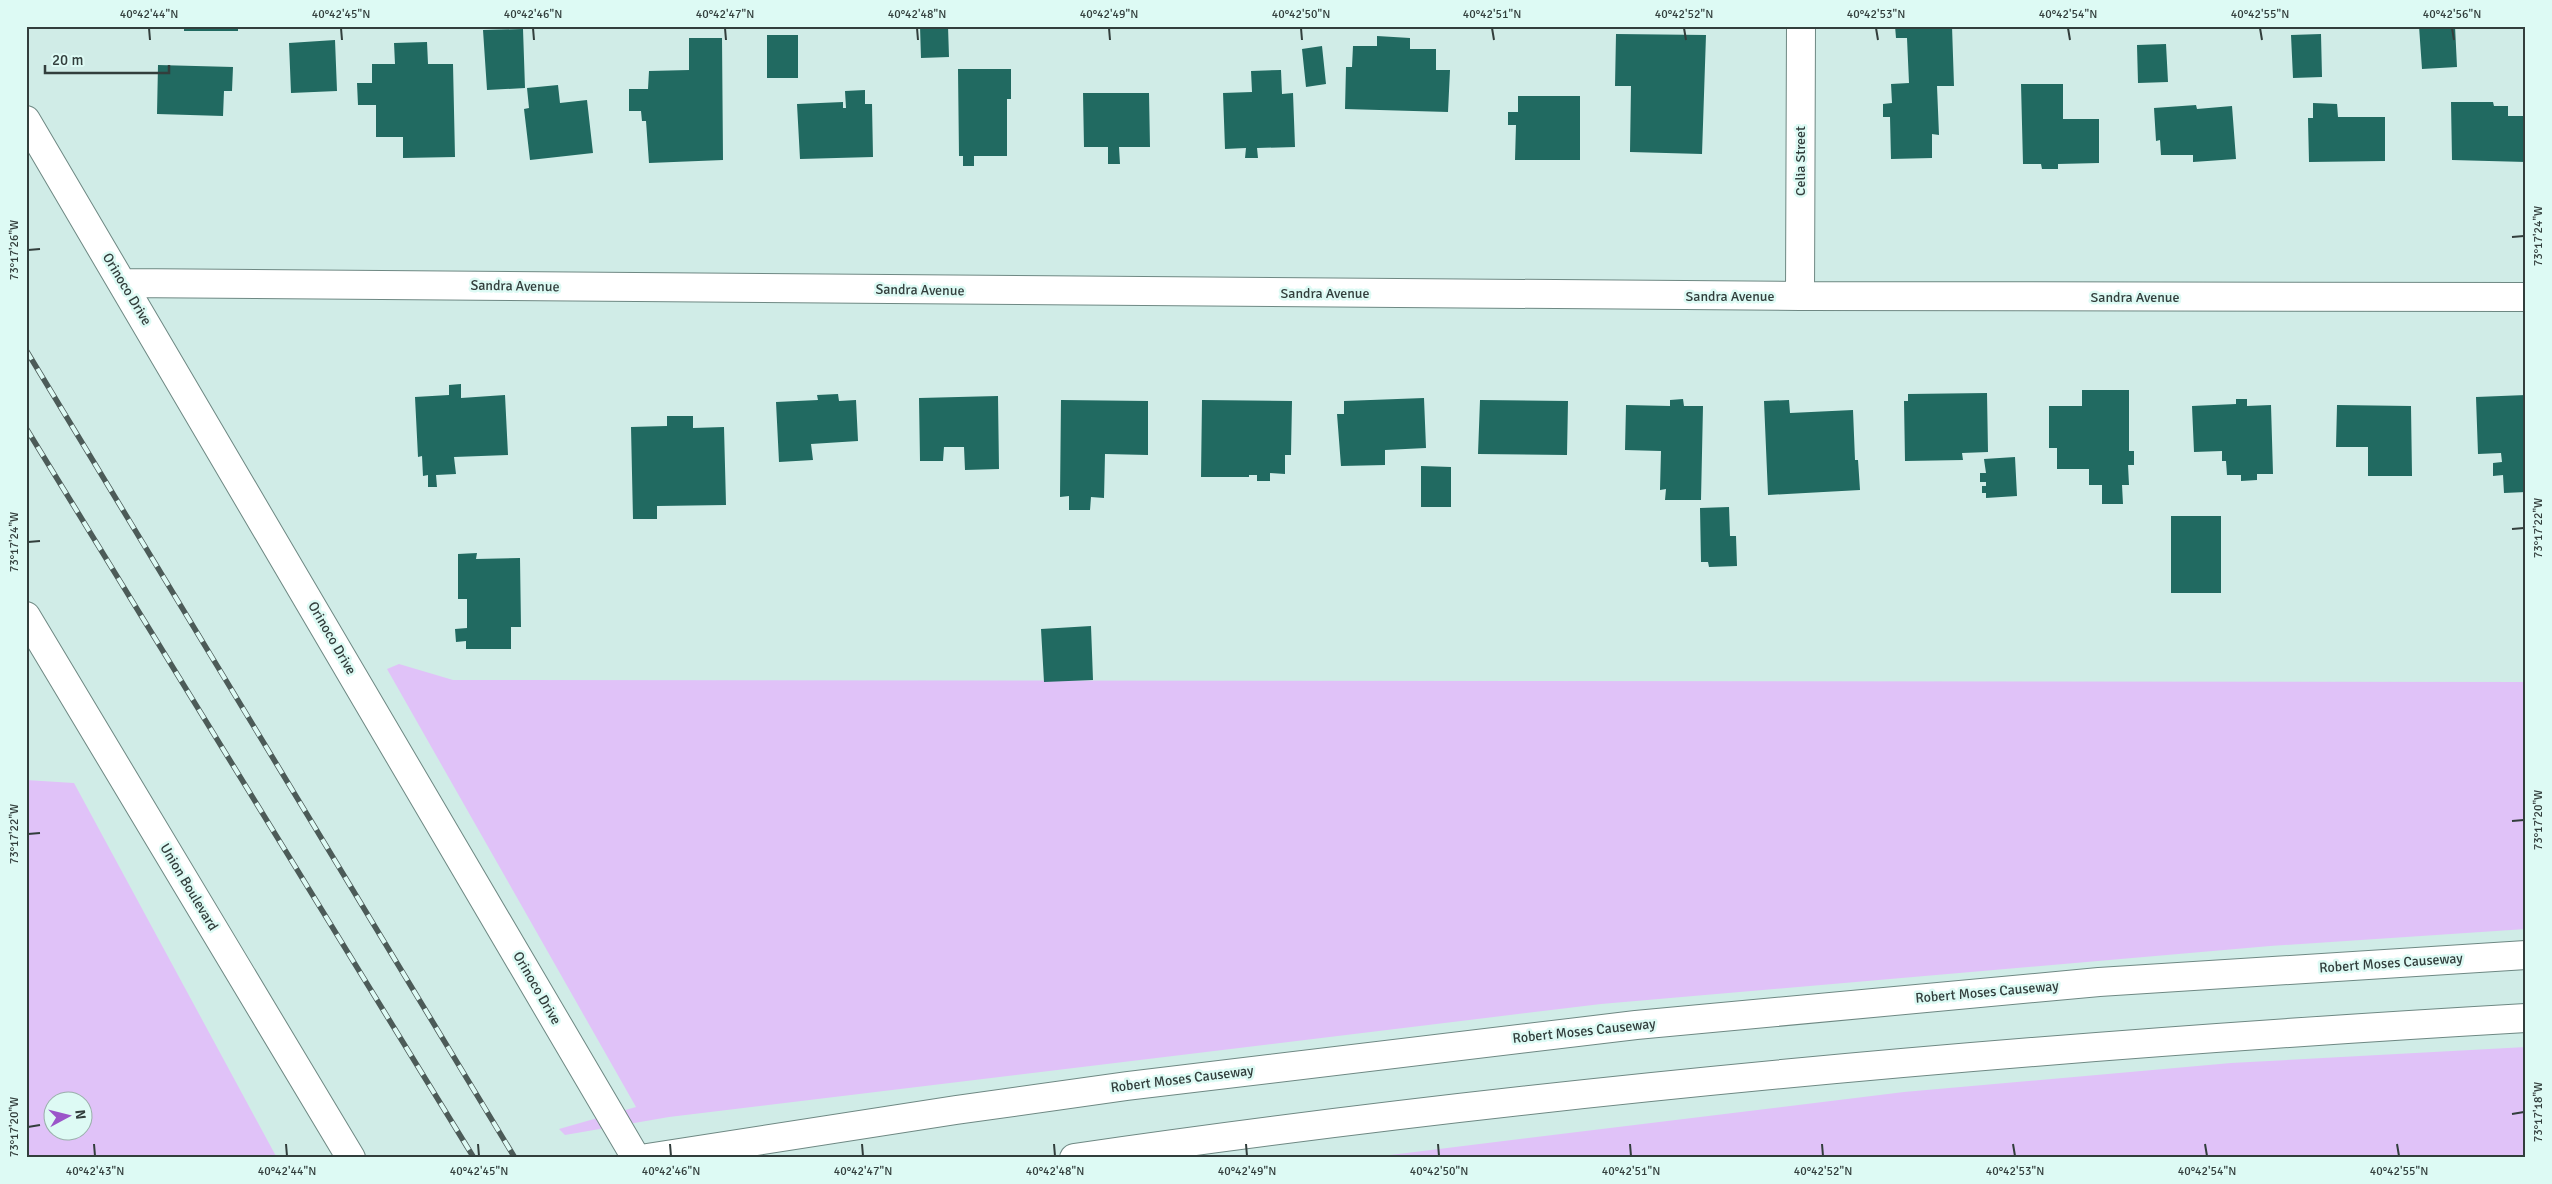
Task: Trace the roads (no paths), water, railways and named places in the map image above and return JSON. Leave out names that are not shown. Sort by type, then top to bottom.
[{"type":"main road","name":"Celia Street","points":[[1800,296],[1801,26]]},
{"type":"main road","name":"Orinoco Drive","points":[[26,120],[636,1158]]},
{"type":"main road","name":"Sandra Avenue","points":[[123,283],[1800,296],[2526,297]]},
{"type":"main road","name":"Union Boulevard","points":[[26,616],[351,1158]]},
{"type":"main road","name":"Robert Moses Causeway","points":[[647,1158],[700,1148],[1126,1086],[1636,1025],[2089,983],[2526,955]]},
{"type":"main road","points":[[1074,1158],[1277,1130],[1721,1080],[2039,1051],[2323,1030],[2526,1018]]},
{"type":"railway","points":[[26,350],[515,1158]]},
{"type":"railway","points":[[26,428],[474,1158]]}]
